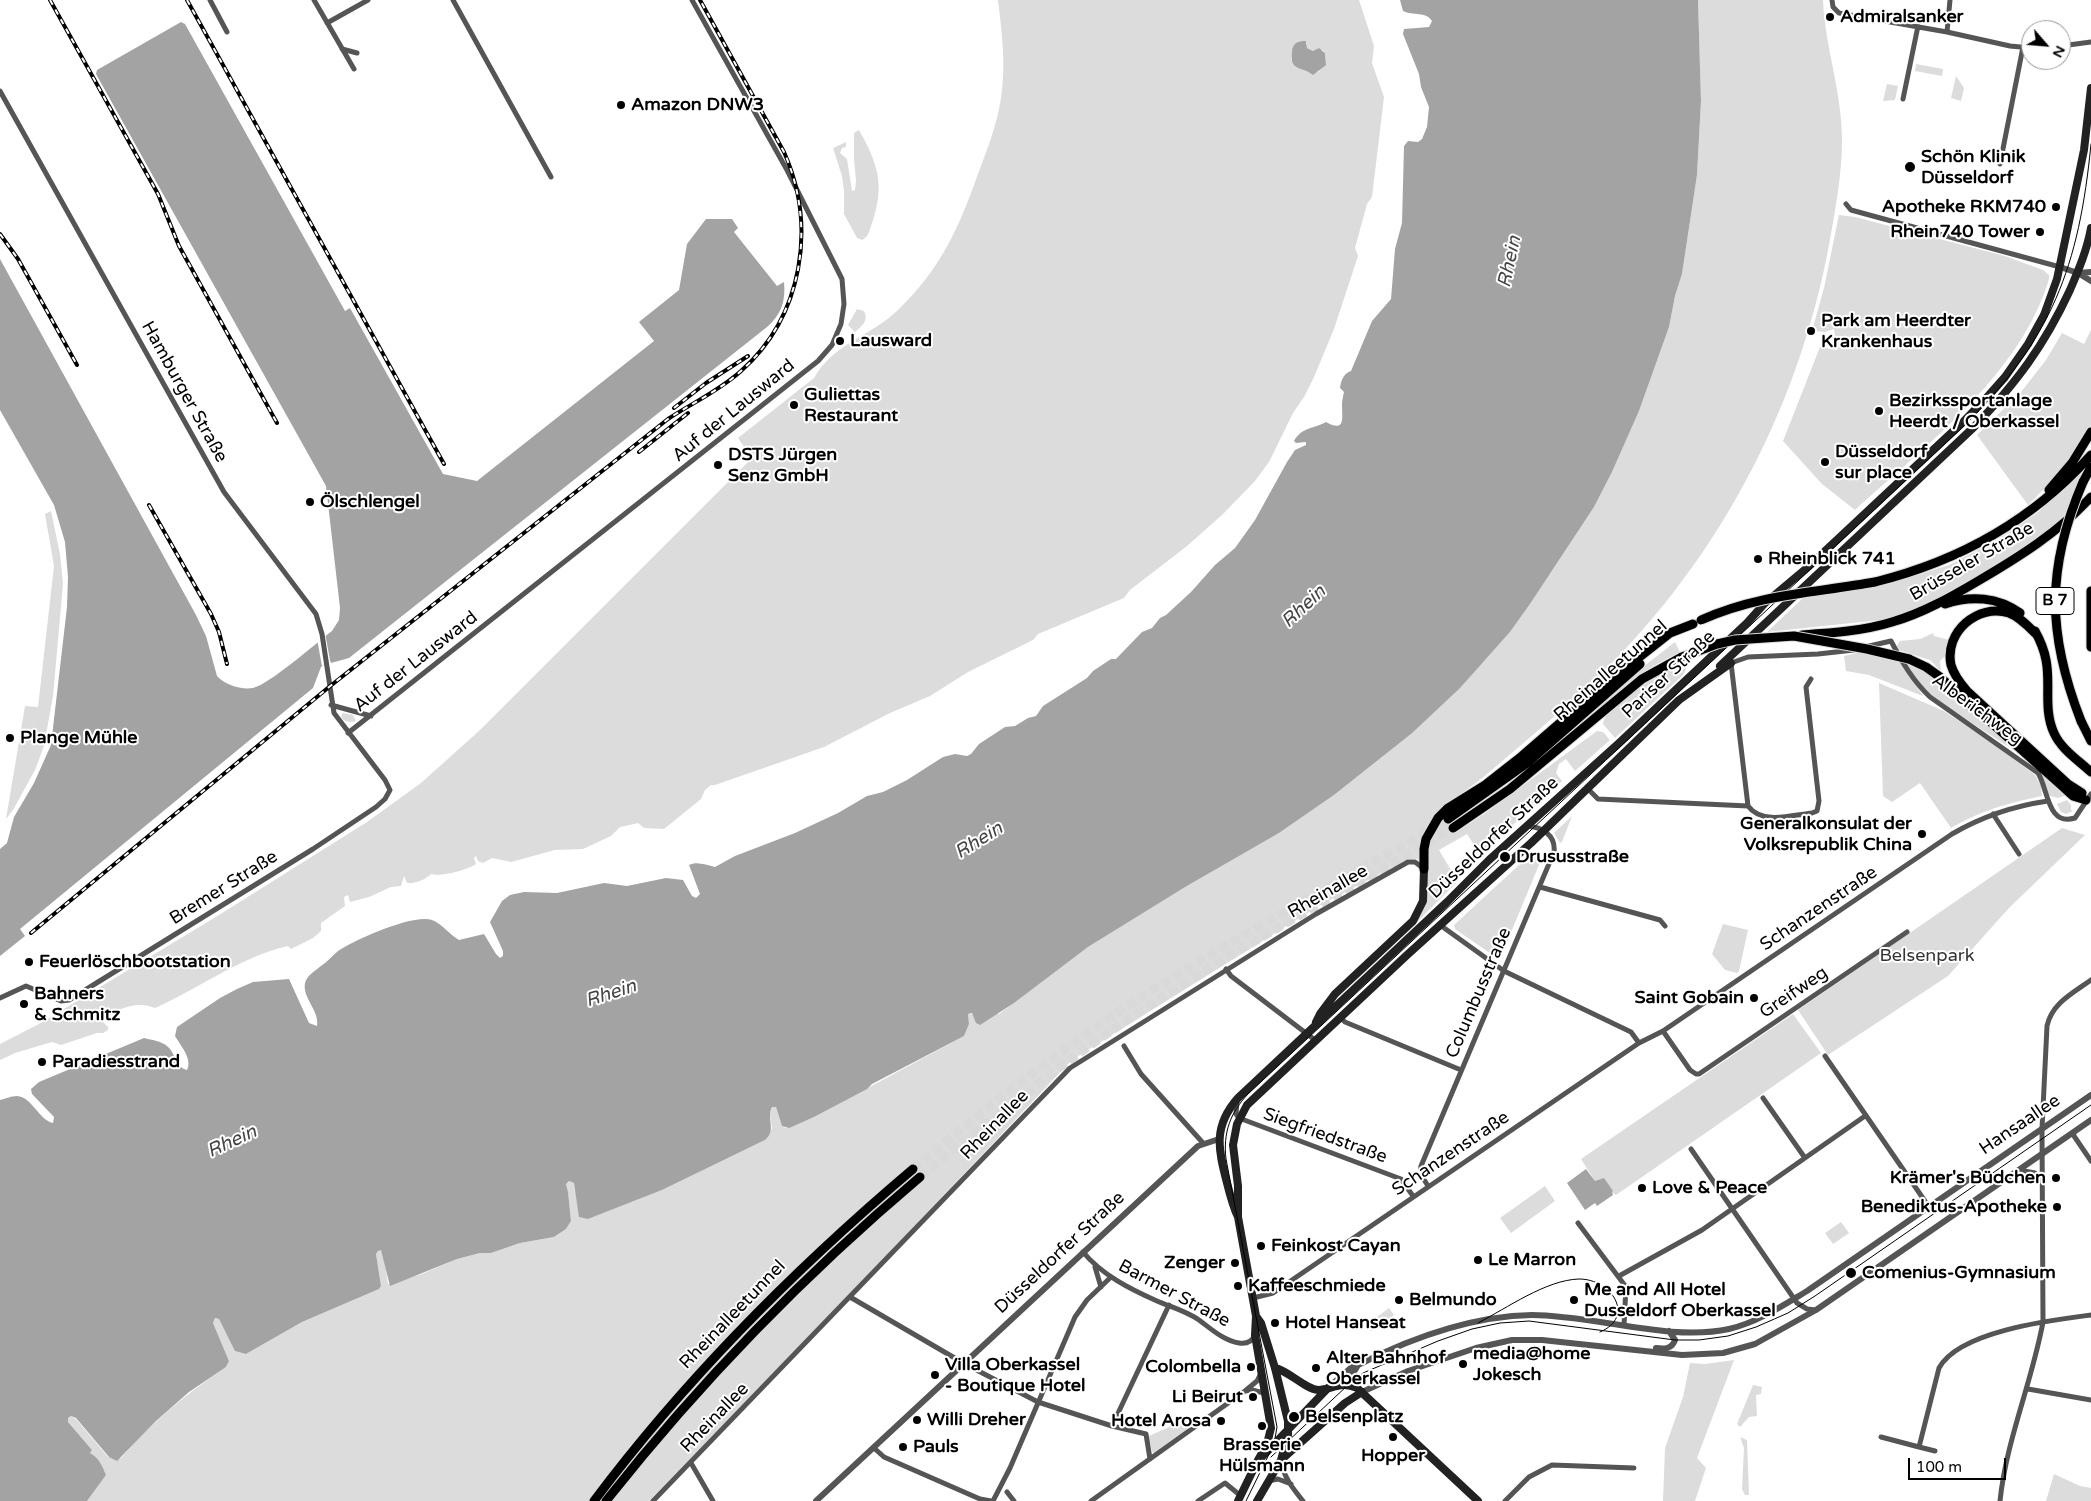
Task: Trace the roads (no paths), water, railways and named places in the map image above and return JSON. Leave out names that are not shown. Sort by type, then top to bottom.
[{"type":"highway","points":[[2016,521],[2066,470],[2091,432]]},
{"type":"highway","name":"Brüsseler Straße","points":[[1875,582],[1936,564],[1991,538],[2059,487],[2091,455]]},
{"type":"highway","name":"Brüsseler Straße","points":[[2091,467],[2072,508],[2062,545],[2056,587],[2055,619],[2067,687],[2091,741]]},
{"type":"highway","name":"Brüsseler Straße","points":[[1888,623],[1919,613],[1959,592],[2024,553],[2062,525],[2091,497]]},
{"type":"highway","name":"Rheinalleetunnel","points":[[1448,819],[1488,793],[1527,763],[1652,652],[1697,622],[1743,604],[1768,598],[1875,582]]},
{"type":"highway","name":"B 7","points":[[2091,590],[2091,647]]},
{"type":"highway","points":[[1919,613],[1966,599],[1993,600],[2006,604],[2019,612],[2031,624],[2046,659],[2049,720],[2054,733],[2068,751],[2091,772]]},
{"type":"highway","points":[[2037,635],[2020,619],[2010,614],[1996,611],[1982,613],[1969,620],[1959,630],[1953,641],[1952,665],[1957,679],[1967,691],[2068,784],[2088,796]]},
{"type":"highway","points":[[1424,869],[1426,839],[1438,818],[1448,808],[1485,784],[1522,756],[1604,685],[1670,632],[1697,622]]},
{"type":"highway","name":"Rheinalleetunnel","points":[[1453,828],[1510,790],[1642,679],[1682,656],[1735,640],[1846,632],[1888,623]]},
{"type":"highway","points":[[1794,636],[1868,649],[1909,659],[1926,666],[2073,796],[2088,796]]},
{"type":"highway","name":"Rheinalleetunnel","points":[[594,1501],[658,1420],[742,1327],[841,1231],[913,1169]]},
{"type":"highway","name":"Rheinalleetunnel","points":[[606,1501],[694,1395],[760,1324],[837,1250],[920,1177]]},
{"type":"main road","name":"Pariser Straße","points":[[1732,654],[1733,642],[1748,629],[1762,610],[1963,422],[2005,377],[2028,344],[2044,315],[2060,267],[2086,138],[2091,88]]},
{"type":"main road","name":"Pariser Straße","points":[[1704,682],[1974,427],[2000,400],[2044,342],[2078,273],[2091,228]]},
{"type":"main road","name":"Pariser Straße","points":[[1573,784],[1689,678],[1747,623],[1764,604],[1785,587]]},
{"type":"main road","points":[[1762,610],[1760,617],[1768,620]]},
{"type":"main road","name":"Pariser Straße","points":[[1587,788],[1679,700],[1722,669],[1731,666]]},
{"type":"main road","name":"Düsseldorfer Straße","points":[[1219,1139],[1223,1119],[1238,1098],[1573,784],[1587,788],[1544,830],[1252,1098],[1239,1118],[1234,1131]]},
{"type":"main road","name":"Düsseldorfer Straße","points":[[1314,1026],[1320,1014],[1335,994],[1413,921],[1423,901],[1424,869]]},
{"type":"main road","points":[[1219,1139],[1228,1137],[1234,1131]]},
{"type":"main road","points":[[1234,1131],[1233,1153],[1237,1174],[1238,1217]]},
{"type":"main road","points":[[1219,1139],[1224,1140],[1228,1145],[1230,1162],[1237,1174]]},
{"type":"main road","points":[[1219,1139],[1220,1158],[1238,1217],[1253,1298],[1260,1375],[1270,1421],[1270,1434],[1239,1498]]},
{"type":"main road","points":[[1256,1316],[1261,1323],[1275,1368],[1289,1429],[1282,1460]]},
{"type":"main road","points":[[1275,1368],[1284,1371],[1315,1389],[1330,1386],[1352,1386],[1362,1392],[1478,1501]]},
{"type":"main road","points":[[1257,1462],[1330,1386]]},
{"type":"main road","points":[[1258,1501],[1282,1460],[1345,1403],[1362,1392]]},
{"type":"street","points":[[210,0],[227,32]]},
{"type":"street","points":[[314,0],[354,69]]},
{"type":"street","points":[[327,23],[368,0]]},
{"type":"street","points":[[453,0],[552,177]]},
{"type":"street","name":"Auf der Lausward","points":[[348,733],[817,362],[826,353],[837,336],[844,304],[841,275],[787,170],[692,0]]},
{"type":"street","points":[[1832,0],[1834,8],[1839,13],[1918,26],[2021,47]]},
{"type":"street","points":[[1947,32],[1950,0]]},
{"type":"street","points":[[1903,99],[1918,26]]},
{"type":"street","points":[[2071,45],[2091,42]]},
{"type":"street","points":[[342,49],[357,53]]},
{"type":"street","points":[[2000,164],[2021,57]]},
{"type":"street","name":"Hamburger Straße","points":[[0,91],[224,492],[311,607],[320,624],[331,705],[337,718],[348,733]]},
{"type":"street","points":[[1846,204],[1851,210],[2060,267],[2078,273],[2091,281]]},
{"type":"street","points":[[2078,273],[2091,272]]},
{"type":"street","name":"Alberichweg","points":[[1731,666],[1740,659],[1833,653],[1891,641],[1907,670],[1930,697],[2038,772],[2048,801]]},
{"type":"street","points":[[1732,654],[1734,658],[1740,659]]},
{"type":"street","name":"Pariser Straße","points":[[1731,666],[1732,654]]},
{"type":"street","points":[[1731,666],[1748,806],[1754,812],[1766,818],[1817,811],[1819,801],[1806,687],[1812,680]]},
{"type":"street","points":[[331,705],[370,716]]},
{"type":"street","name":"Bremer Straße","points":[[0,998],[26,986],[61,1001],[69,1000],[376,808],[388,796],[389,788],[348,733]]},
{"type":"street","points":[[1587,788],[1598,799],[1748,806]]},
{"type":"street","points":[[2048,801],[2057,816],[2067,820],[2077,816],[2088,796]]},
{"type":"street","name":"Schanzenstraße","points":[[1253,1298],[1273,1293],[1639,1043],[1663,1031],[1952,834],[1993,814],[2016,807],[2048,801]]},
{"type":"street","points":[[1993,814],[2019,854]]},
{"type":"street","points":[[1526,826],[1544,830]]},
{"type":"street","name":"Columbusstraße","points":[[1428,1186],[1420,1173],[1421,1166],[1554,852],[1553,841],[1544,830]]},
{"type":"street","name":"Rheinallee","points":[[653,1501],[1070,1068],[1316,914],[1404,864],[1415,862],[1424,869]]},
{"type":"street","points":[[1540,887],[1660,920],[1665,926]]},
{"type":"street","points":[[1440,925],[1504,971],[1631,1032],[1639,1043]]},
{"type":"street","name":"Greifweg","points":[[1663,1031],[1690,1070],[1700,1074],[1907,932]]},
{"type":"street","points":[[1226,969],[1231,976],[1315,1040]]},
{"type":"street","points":[[2000,1501],[2003,1475],[2028,1389],[2043,1322],[2042,1129],[2048,1020],[2052,1011],[2059,1004],[2091,980]]},
{"type":"street","points":[[1340,1017],[1344,1022],[1461,1070]]},
{"type":"street","points":[[1124,1046],[1141,1074],[1203,1143]]},
{"type":"street","points":[[1825,1056],[1929,1207]]},
{"type":"street","name":"Hansaallee","points":[[1330,1386],[1353,1366],[1358,1366],[1415,1338],[1467,1324],[1510,1317],[1547,1316],[1670,1330],[1709,1332],[1728,1329],[1765,1316],[1794,1299],[2091,1095]]},
{"type":"street","name":"Siegfriedstraße","points":[[1238,1098],[1236,1109],[1239,1118],[1401,1179],[1413,1196]]},
{"type":"street","points":[[1763,1098],[1805,1158]]},
{"type":"street","points":[[1618,1276],[1694,1235],[1865,1116]]},
{"type":"street","name":"Hansaallee","points":[[1362,1392],[1389,1378],[1408,1371],[1499,1342],[1542,1340],[1651,1352],[1698,1355],[1732,1351],[1766,1339],[1816,1310],[2091,1120]]},
{"type":"street","points":[[2072,1133],[2091,1161]]},
{"type":"street","name":"Düsseldorfer Straße","points":[[816,1501],[1203,1143],[1219,1139]]},
{"type":"street","points":[[1691,1149],[1794,1299],[1803,1308],[1816,1310]]},
{"type":"street","points":[[2019,1170],[2035,1173],[2042,1181]]},
{"type":"street","points":[[1578,1223],[1626,1288],[1624,1325]]},
{"type":"street","name":"Barmer Straße","points":[[1083,1252],[1095,1267],[1111,1277],[1158,1302],[1169,1304],[1237,1343],[1253,1340],[1255,1335]]},
{"type":"street","points":[[1095,1267],[1101,1287]]},
{"type":"street","points":[[874,1448],[884,1457],[979,1500],[992,1501],[1010,1468],[1078,1312],[1087,1300],[1111,1277]]},
{"type":"street","points":[[850,1297],[964,1364],[1038,1402],[1112,1426],[1146,1434],[1150,1459]]},
{"type":"street","points":[[1112,1426],[1169,1304]]},
{"type":"street","points":[[1919,1447],[1939,1368],[1944,1359],[1963,1347],[2027,1324],[2091,1315]]},
{"type":"street","name":"Hansaallee","points":[[1651,1352],[1656,1348],[1666,1349],[1672,1346],[1675,1340],[1670,1330]]},
{"type":"street","points":[[1352,1386],[1351,1377],[1358,1366]]},
{"type":"street","points":[[1091,1501],[1245,1391],[1257,1381],[1260,1375]]},
{"type":"street","points":[[2028,1389],[2091,1400]]},
{"type":"street","points":[[1245,1391],[1252,1390],[1264,1394]]},
{"type":"street","points":[[1881,1437],[1935,1451]]},
{"type":"street","points":[[1282,1460],[1283,1470],[1303,1501]]},
{"type":"street","points":[[691,1462],[713,1501]]},
{"type":"street","points":[[1505,1501],[1529,1477],[1552,1465],[1634,1468]]},
{"type":"street","points":[[1268,1481],[1278,1479],[1291,1484]]},
{"type":"street","points":[[1198,1501],[1225,1484],[1239,1498]]},
{"type":"street","points":[[1007,1492],[1014,1501]]},
{"type":"water","name":"Rhein","points":[[1400,0],[1698,0],[1701,101],[1697,175],[1682,274],[1675,296],[1669,327],[1639,411],[1594,507],[1510,632],[1460,688],[1411,734],[1334,795],[1279,833],[1185,887],[1088,947],[1014,1003],[980,1025],[976,1023],[972,1013],[968,1014],[969,1024],[964,1036],[814,1117],[789,1128],[782,1126],[776,1107],[772,1107],[770,1111],[771,1128],[765,1140],[662,1190],[588,1219],[579,1217],[574,1183],[569,1181],[566,1184],[571,1221],[566,1229],[554,1237],[520,1243],[491,1253],[480,1253],[457,1259],[390,1286],[381,1250],[378,1251],[376,1254],[381,1286],[379,1289],[302,1322],[246,1354],[235,1351],[219,1319],[215,1318],[213,1323],[229,1361],[226,1367],[189,1392],[156,1421],[117,1461],[109,1457],[76,1418],[71,1416],[68,1418],[68,1422],[92,1450],[90,1453],[100,1462],[106,1475],[87,1501],[0,1501],[0,1100],[15,1096],[22,1097],[44,1118],[53,1123],[54,1117],[32,1094],[31,1089],[39,1082],[144,1038],[167,1046],[180,1066],[187,1070],[187,1057],[175,1036],[177,1027],[220,998],[253,982],[289,979],[309,1023],[317,1026],[316,1015],[305,989],[305,983],[308,978],[338,951],[398,924],[423,919],[432,920],[459,940],[484,934],[500,958],[503,956],[503,951],[490,922],[502,901],[510,895],[524,892],[557,893],[604,883],[627,886],[666,878],[683,880],[692,896],[696,898],[700,894],[689,865],[698,863],[715,867],[735,856],[795,833],[838,813],[867,796],[883,792],[907,780],[943,757],[955,754],[967,756],[979,744],[1005,727],[1015,726],[1028,718],[1036,716],[1043,706],[1087,678],[1093,671],[1111,659],[1116,659],[1142,632],[1152,628],[1160,618],[1166,615],[1191,592],[1215,565],[1235,548],[1255,520],[1295,450],[1306,445],[1306,442],[1296,443],[1294,441],[1297,436],[1326,422],[1337,426],[1342,422],[1344,392],[1340,388],[1342,380],[1346,373],[1351,371],[1372,321],[1391,299],[1395,249],[1402,223],[1404,146],[1408,141],[1418,142],[1422,139],[1427,127],[1429,107],[1421,87],[1419,74],[1403,34],[1404,29],[1429,27],[1432,21],[1426,16],[1403,11]]},
{"type":"water","points":[[181,22],[185,24],[345,311],[350,308],[443,474],[477,481],[654,341],[639,322],[679,290],[687,244],[706,219],[732,219],[738,228],[734,232],[777,286],[784,282],[782,307],[776,318],[767,327],[349,658],[331,663],[330,660],[321,667],[313,688],[20,929],[25,936],[0,956],[0,849],[7,843],[14,817],[34,783],[51,745],[67,607],[68,577],[65,542],[54,505],[0,410],[0,259],[196,615],[206,636],[217,676],[224,682],[238,687],[253,688],[261,685],[332,631],[339,620],[340,608],[326,486],[96,74],[97,70]]},
{"type":"water","points":[[1306,41],[1307,48],[1313,51],[1319,48],[1325,53],[1326,65],[1313,75],[1297,68],[1292,62],[1294,45]]},
{"type":"water","points":[[1586,1169],[1595,1181],[1604,1178],[1613,1191],[1613,1195],[1597,1206],[1595,1203],[1585,1210],[1567,1183]]},
{"type":"tunnel","points":[[913,1169],[1063,1050],[1159,986],[1230,943],[1448,819]]},
{"type":"tunnel","points":[[920,1177],[1035,1086],[1125,1021],[1266,934],[1453,828]]},
{"type":"tram line","points":[[1246,1501],[1274,1444],[1277,1427],[1226,1159],[1227,1132],[1232,1116],[1248,1094],[1963,427],[1994,395],[2019,363],[2056,299],[2069,264],[2078,228],[2086,188],[2091,144]]},
{"type":"tram line","points":[[1271,1457],[1363,1373],[1438,1341],[1472,1329],[1500,1323],[1529,1321],[1675,1340],[1699,1340],[1728,1336],[1756,1327],[1788,1313],[1815,1296],[2091,1105]]},
{"type":"tram line","points":[[1478,1323],[1540,1289],[1553,1284],[1579,1279],[1601,1285],[1610,1292],[1615,1300],[1618,1309],[1617,1317],[1611,1325],[1600,1332]]},
{"type":"railway","points":[[50,0],[158,194],[179,246],[277,423]]},
{"type":"railway","points":[[187,0],[444,464]]},
{"type":"railway","points":[[31,933],[329,687],[668,419],[733,378],[762,349],[779,324],[791,297],[798,269],[801,239],[800,210],[794,180],[784,152],[700,0]]},
{"type":"railway","points":[[0,234],[18,259],[77,365]]},
{"type":"railway","points":[[674,408],[706,383],[748,356]]},
{"type":"railway","points":[[639,452],[688,413]]},
{"type":"railway","points":[[149,505],[211,614],[219,632],[227,664]]},
{"type":"place","name":"Admiralsanker","points":[[1830,17]]},
{"type":"place","name":"Amazon DNW3","points":[[621,105]]},
{"type":"place","name":"Schön Klinik Düsseldorf","points":[[1910,167]]},
{"type":"place","name":"Apotheke RKM740","points":[[2056,207]]},
{"type":"place","name":"Rhein740 Tower","points":[[2040,232]]},
{"type":"place","name":"Park am Heerdter Krankenhaus","points":[[1811,331]]},
{"type":"place","name":"Lausward","points":[[840,341]]},
{"type":"place","name":"Guliettas Restaurant","points":[[794,405]]},
{"type":"place","name":"Bezirkssportanlage Heerdt / Oberkassel","points":[[1879,411]]},
{"type":"place","name":"Düsseldorf sur place","points":[[1825,462]]},
{"type":"place","name":"DSTS Jürgen Senz GmbH","points":[[718,465]]},
{"type":"place","name":"Ölschlengel","points":[[310,502]]},
{"type":"place","name":"Rheinblick 741","points":[[1758,559]]},
{"type":"place","name":"Plange Mühle","points":[[10,738]]},
{"type":"place","name":"Generalkonsulat der Volksrepublik China","points":[[1922,834]]},
{"type":"place","name":"Drususstraße","points":[[1505,857]]},
{"type":"place","name":"Feuerlöschbootstation","points":[[29,962]]},
{"type":"place","name":"Saint Gobain","points":[[1754,998]]},
{"type":"place","name":"Bahners & Schmitz","points":[[24,1004]]},
{"type":"place","name":"Paradiesstrand","points":[[42,1062]]},
{"type":"place","name":"Krämer's Büdchen","points":[[2056,1178]]},
{"type":"place","name":"Love & Peace","points":[[1642,1188]]},
{"type":"place","name":"Benediktus-Apotheke","points":[[2057,1207]]},
{"type":"place","name":"Feinkost Cayan","points":[[1261,1246]]},
{"type":"place","name":"Le Marron","points":[[1478,1260]]},
{"type":"place","name":"Zenger","points":[[1235,1263]]},
{"type":"place","name":"Comenius-Gymnasium","points":[[1851,1273]]},
{"type":"place","name":"Kaffeeschmiede","points":[[1238,1286]]},
{"type":"place","name":"Belmundo","points":[[1399,1300]]},
{"type":"place","name":"Me and All Hotel Dusseldorf Oberkassel","points":[[1574,1300]]},
{"type":"place","name":"Hotel Hanseat","points":[[1275,1323]]},
{"type":"place","name":"media@home Jokesch","points":[[1463,1364]]},
{"type":"place","name":"Colombella","points":[[1251,1367]]},
{"type":"place","name":"Alter Bahnhof Oberkassel","points":[[1316,1368]]},
{"type":"place","name":"Villa Oberkassel - Boutique Hotel","points":[[935,1375]]},
{"type":"place","name":"Li Beirut","points":[[1253,1397]]},
{"type":"place","name":"Belsenplatz","points":[[1294,1417]]},
{"type":"place","name":"Willi Dreher","points":[[917,1420]]},
{"type":"place","name":"Hotel Arosa","points":[[1221,1421]]},
{"type":"place","name":"Brasserie Hülsmann","points":[[1262,1426]]},
{"type":"place","name":"Hopper","points":[[1393,1437]]},
{"type":"place","name":"Pauls","points":[[903,1447]]},
{"type":"park label","name":"Belsenpark","points":[[1927,956]]}]
